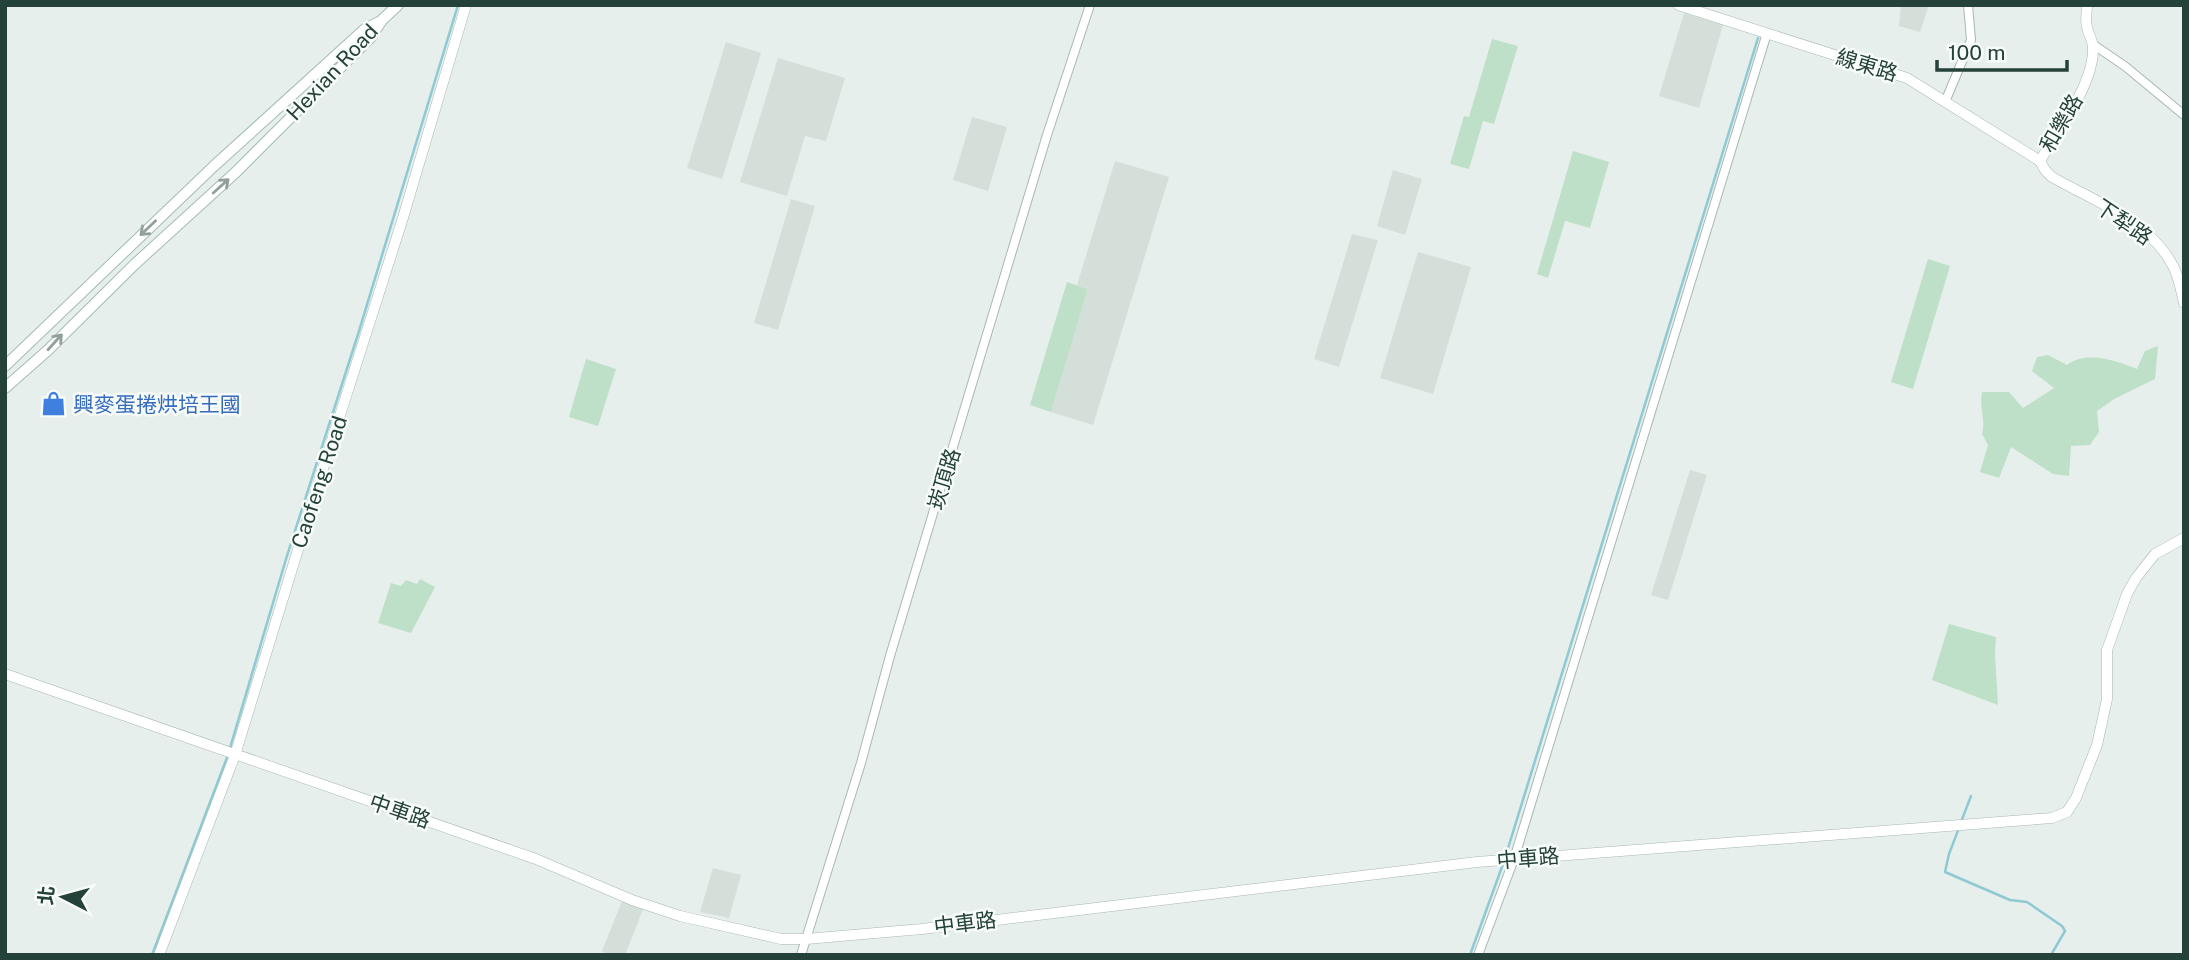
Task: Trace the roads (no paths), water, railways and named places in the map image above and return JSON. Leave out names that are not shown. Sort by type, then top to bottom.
[{"type":"main road","points":[[382,20],[398,5]]},
{"type":"main road","name":"Hexian Road","points":[[5,366],[221,159],[365,29],[382,20]]},
{"type":"main road","name":"Hexian Road","points":[[5,388],[236,172],[371,37],[382,20]]},
{"type":"street","name":"Caofeng Road","points":[[159,955],[235,755],[402,221],[466,5]]},
{"type":"street","name":"崁頂路","points":[[801,955],[861,763],[890,656],[1047,135],[1090,5]]},
{"type":"street","name":"線東路","points":[[1678,5],[1907,78],[2040,161]]},
{"type":"street","points":[[1945,102],[1971,40],[1968,5]]},
{"type":"street","name":"和樂路","points":[[2040,161],[2087,80],[2094,45],[2087,28],[2087,5]]},
{"type":"street","points":[[1478,955],[1514,859],[1767,33]]},
{"type":"street","points":[[2094,45],[2126,67],[2184,115]]},
{"type":"street","name":"下犁路","points":[[2040,161],[2052,177],[2151,235],[2175,269],[2184,303]]},
{"type":"street","name":"中車路","points":[[5,674],[523,854],[632,900],[680,916],[781,939],[806,939],[922,929],[1514,859],[2052,818],[2069,809],[2076,798],[2100,733],[2107,699],[2107,650],[2127,594],[2155,554],[2184,537]]},
{"type":"waterway","points":[[230,748],[458,5]]},
{"type":"waterway","points":[[1505,858],[1758,38]]},
{"type":"waterway","points":[[152,955],[228,755]]},
{"type":"waterway","points":[[1961,822],[1971,796]]},
{"type":"waterway","points":[[1959,828],[1945,872],[2010,900],[2027,902],[2062,926],[2065,931],[2051,955]]},
{"type":"waterway","points":[[1470,955],[1503,864]]},
{"type":"place","name":"興麥蛋捲烘培王國","points":[[53,404]]}]
